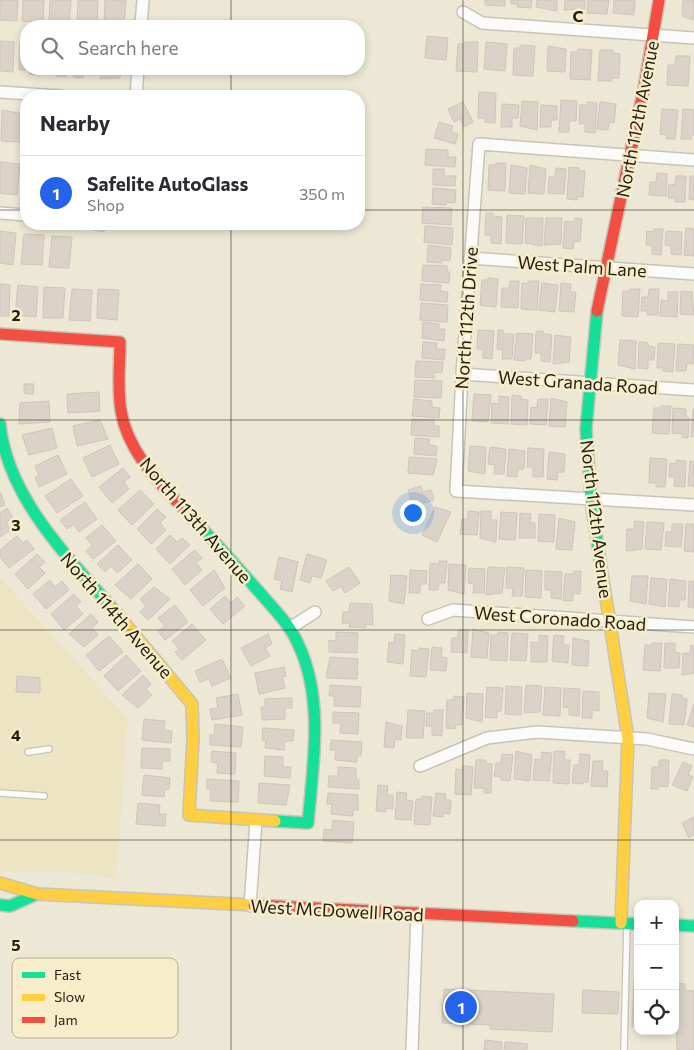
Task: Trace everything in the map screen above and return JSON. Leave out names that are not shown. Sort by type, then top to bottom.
[{"type":"street","points":[[141,20],[143,0]]},
{"type":"street","name":"North 112th Avenue","points":[[628,923],[628,738],[591,500],[586,429],[594,325],[654,36],[659,0]]},
{"type":"street","points":[[463,12],[482,23],[694,38]]},
{"type":"street","points":[[136,90],[138,75]]},
{"type":"street","points":[[0,92],[20,93]]},
{"type":"street","name":"North 112th Drive","points":[[591,500],[456,491],[462,374],[479,144],[630,155]]},
{"type":"street","points":[[630,155],[694,160]]},
{"type":"street","points":[[0,213],[20,215]]},
{"type":"street","name":"West Palm Lane","points":[[470,258],[694,274]]},
{"type":"street","name":"North 113th Avenue","points":[[0,334],[120,342],[120,400],[123,422],[137,451],[152,474],[290,628],[300,647],[308,673],[313,712],[313,758],[308,823],[256,821]]},
{"type":"street","name":"West Granada Road","points":[[462,374],[694,390]]},
{"type":"street","name":"North 114th Avenue","points":[[0,424],[1,435],[12,471],[44,531],[170,675],[192,704],[193,739],[189,815],[256,821]]},
{"type":"street","points":[[591,500],[694,505]]},
{"type":"street","name":"West Coronado Road","points":[[428,619],[453,610],[694,627]]},
{"type":"street","points":[[290,628],[315,612]]},
{"type":"street","points":[[420,766],[487,738],[537,732],[647,739],[694,749]]},
{"type":"street","points":[[250,906],[256,821]]},
{"type":"street","name":"West McDowell Road","points":[[0,883],[37,894],[250,906],[628,923]]},
{"type":"street","name":"West McDowell Road","points":[[0,905],[10,906],[37,894]]},
{"type":"street","points":[[412,1050],[417,914]]},
{"type":"street","points":[[679,925],[694,926]]},
{"type":"lane","points":[[28,752],[49,749]]},
{"type":"lane","points":[[0,793],[44,796]]},
{"type":"lane","points":[[624,1050],[628,923]]},
{"type":"shaded area","points":[[0,578],[128,719],[116,879],[97,875],[62,872],[0,872]]},
{"type":"building","points":[[0,0],[18,0],[17,21],[0,20]]},
{"type":"building","points":[[23,0],[44,0],[43,20],[22,20]]},
{"type":"building","points":[[50,0],[71,0],[69,20],[49,20]]},
{"type":"building","points":[[78,0],[98,0],[97,20],[77,20]]},
{"type":"building","points":[[105,0],[126,0],[124,20],[104,20]]},
{"type":"building","points":[[485,0],[505,0],[505,6],[485,5]]},
{"type":"building","points":[[511,0],[532,0],[531,8],[517,7],[518,4],[511,4]]},
{"type":"building","points":[[537,0],[557,0],[557,11],[536,7]]},
{"type":"building","points":[[565,0],[585,0],[585,9],[564,10]]},
{"type":"building","points":[[588,0],[609,0],[607,14],[587,13]]},
{"type":"building","points":[[614,0],[635,0],[634,15],[613,13]]},
{"type":"building","points":[[683,0],[694,0],[694,20],[682,16]]},
{"type":"building","points":[[427,36],[448,38],[446,60],[425,58]]},
{"type":"building","points":[[0,41],[14,42],[13,72],[0,71]]},
{"type":"building","points":[[465,42],[478,42],[477,72],[456,71],[458,44],[465,44]]},
{"type":"building","points":[[486,42],[507,44],[505,71],[484,69]]},
{"type":"building","points":[[521,45],[535,46],[533,76],[513,75],[514,48],[521,48]]},
{"type":"building","points":[[548,46],[566,49],[565,72],[547,71]]},
{"type":"building","points":[[578,49],[592,50],[590,80],[570,79],[571,52],[578,52]]},
{"type":"building","points":[[600,50],[613,50],[613,53],[620,54],[619,78],[612,78],[612,81],[598,81]]},
{"type":"building","points":[[676,56],[690,56],[688,86],[667,85],[668,65],[675,65]]},
{"type":"building","points":[[73,75],[84,75],[83,78],[73,77]]},
{"type":"building","points":[[100,75],[120,75],[120,78],[100,79]]},
{"type":"building","points":[[479,92],[496,93],[495,123],[485,122],[485,118],[478,118]]},
{"type":"building","points":[[561,100],[577,101],[576,121],[569,121],[569,132],[559,132]]},
{"type":"building","points":[[522,101],[538,102],[537,130],[520,126]]},
{"type":"building","points":[[463,102],[473,122],[464,127],[460,119],[454,122],[448,109]]},
{"type":"building","points":[[587,102],[597,103],[595,133],[585,132],[585,124],[579,124],[580,105],[587,105]]},
{"type":"building","points":[[600,102],[616,104],[614,123],[609,122],[608,130],[597,129]]},
{"type":"building","points":[[502,104],[519,105],[518,118],[512,118],[512,127],[501,127]]},
{"type":"building","points":[[541,105],[557,106],[557,120],[551,120],[551,127],[540,127]]},
{"type":"building","points":[[662,109],[678,110],[675,139],[666,139],[667,135],[660,134]]},
{"type":"building","points":[[683,109],[694,110],[694,135],[691,135],[691,139],[681,139]]},
{"type":"building","points":[[2,110],[20,113],[20,142],[1,141]]},
{"type":"building","points":[[439,122],[453,126],[451,132],[458,134],[455,144],[434,138]]},
{"type":"building","points":[[426,149],[448,150],[448,157],[456,157],[455,167],[425,165]]},
{"type":"building","points":[[0,162],[20,164],[17,195],[0,193]]},
{"type":"building","points":[[496,163],[506,163],[505,191],[488,190],[489,165],[496,165]]},
{"type":"building","points":[[511,165],[527,168],[525,194],[509,193]]},
{"type":"building","points":[[530,165],[546,169],[544,194],[528,193]]},
{"type":"building","points":[[569,167],[585,171],[583,197],[577,197],[577,200],[567,199]]},
{"type":"building","points":[[556,168],[566,169],[564,194],[548,193],[549,177],[555,177]]},
{"type":"building","points":[[433,169],[444,169],[444,176],[456,176],[455,186],[433,185]]},
{"type":"building","points":[[657,173],[667,174],[666,196],[649,195],[650,182],[656,182]]},
{"type":"building","points":[[676,176],[686,176],[685,202],[675,202],[675,198],[668,198],[669,184],[675,185]]},
{"type":"building","points":[[690,176],[694,176],[694,200],[689,199]]},
{"type":"building","points":[[433,188],[456,190],[455,203],[447,202],[446,205],[432,204]]},
{"type":"building","points":[[423,207],[452,208],[451,225],[422,223]]},
{"type":"building","points":[[486,213],[493,213],[493,216],[502,217],[501,244],[491,243],[491,235],[485,235]]},
{"type":"building","points":[[507,215],[524,216],[522,244],[506,243]]},
{"type":"building","points":[[526,218],[543,218],[542,246],[525,243]]},
{"type":"building","points":[[546,218],[562,218],[561,244],[544,245]]},
{"type":"building","points":[[575,218],[582,219],[580,242],[574,241],[573,249],[563,248],[565,221],[574,222]]},
{"type":"building","points":[[425,226],[453,228],[452,245],[424,242]]},
{"type":"building","points":[[686,228],[694,229],[694,256],[684,255]]},
{"type":"building","points":[[654,229],[663,229],[661,255],[652,254],[652,245],[646,245],[647,231],[654,232]]},
{"type":"building","points":[[0,231],[16,233],[13,265],[0,263]]},
{"type":"building","points":[[666,231],[682,232],[681,255],[671,254],[671,246],[665,245]]},
{"type":"building","points":[[24,234],[44,235],[42,265],[21,264]]},
{"type":"building","points":[[52,236],[72,237],[69,268],[49,267]]},
{"type":"building","points":[[428,245],[451,248],[450,261],[442,260],[441,263],[427,262]]},
{"type":"building","points":[[423,265],[447,266],[447,272],[450,272],[449,283],[422,281]]},
{"type":"building","points":[[488,278],[498,279],[496,307],[480,305],[482,280],[488,280]]},
{"type":"building","points":[[510,281],[519,281],[518,308],[501,307],[502,288],[509,288]]},
{"type":"building","points":[[529,281],[539,281],[537,310],[521,309],[522,283],[529,283]]},
{"type":"building","points":[[542,283],[558,285],[555,312],[539,310]]},
{"type":"building","points":[[561,283],[571,284],[570,292],[576,292],[574,312],[559,311]]},
{"type":"building","points":[[0,284],[10,285],[9,316],[0,316]]},
{"type":"building","points":[[421,284],[441,285],[440,291],[448,292],[447,302],[420,300]]},
{"type":"building","points":[[18,285],[38,287],[36,317],[15,315]]},
{"type":"building","points":[[44,287],[65,288],[63,318],[43,318]]},
{"type":"building","points":[[72,289],[92,290],[90,321],[69,320]]},
{"type":"building","points":[[98,289],[119,290],[117,320],[97,318]]},
{"type":"building","points":[[630,289],[640,289],[638,317],[622,316],[623,291],[630,291]]},
{"type":"building","points":[[649,289],[659,289],[658,315],[647,315],[647,311],[641,311],[642,297],[648,297]]},
{"type":"building","points":[[681,291],[692,292],[694,315],[680,314]]},
{"type":"building","points":[[668,292],[678,292],[677,317],[660,316],[661,300],[668,301]]},
{"type":"building","points":[[421,303],[448,305],[447,322],[420,320]]},
{"type":"building","points":[[423,322],[439,324],[439,329],[445,329],[444,341],[422,338]]},
{"type":"building","points":[[478,330],[494,331],[492,359],[483,358],[483,349],[477,349]]},
{"type":"building","points":[[498,330],[503,330],[503,334],[514,334],[512,359],[502,359],[503,350],[497,349]]},
{"type":"building","points":[[536,331],[543,331],[543,334],[552,335],[550,362],[541,361],[541,353],[535,353]]},
{"type":"building","points":[[517,333],[533,334],[531,359],[525,359],[525,361],[514,360]]},
{"type":"building","points":[[555,335],[571,337],[569,362],[553,364]]},
{"type":"building","points":[[620,340],[636,341],[635,369],[618,365]]},
{"type":"building","points":[[423,342],[437,343],[436,349],[445,349],[444,360],[422,358]]},
{"type":"building","points":[[639,342],[648,343],[648,346],[655,347],[654,360],[648,360],[648,369],[638,368]]},
{"type":"building","points":[[658,343],[675,344],[673,372],[657,368]]},
{"type":"building","points":[[678,344],[694,345],[693,364],[687,363],[686,371],[676,371]]},
{"type":"building","points":[[416,361],[443,362],[442,373],[434,372],[434,378],[415,377]]},
{"type":"building","points":[[415,380],[442,381],[441,398],[414,397]]},
{"type":"building","points":[[24,384],[34,384],[33,394],[24,393]]},
{"type":"building","points":[[99,392],[100,411],[68,413],[67,394]]},
{"type":"building","points":[[474,394],[491,395],[488,422],[472,421]]},
{"type":"building","points":[[512,395],[521,396],[521,399],[528,400],[527,425],[511,424]]},
{"type":"building","points":[[499,396],[509,397],[508,424],[491,423],[492,403],[499,404]]},
{"type":"building","points":[[551,398],[567,402],[565,427],[549,426]]},
{"type":"building","points":[[414,399],[432,401],[432,407],[440,408],[439,418],[412,416]]},
{"type":"building","points":[[538,399],[548,399],[546,425],[530,424],[531,407],[537,408]]},
{"type":"building","points":[[49,401],[50,422],[19,424],[20,403]]},
{"type":"building","points":[[661,406],[671,406],[669,434],[652,433],[654,408],[660,408]]},
{"type":"building","points":[[673,408],[686,409],[686,418],[689,418],[688,438],[682,437],[683,434],[672,433]]},
{"type":"building","points":[[693,409],[694,437],[691,437]]},
{"type":"building","points":[[412,419],[434,420],[434,426],[439,426],[439,437],[411,435]]},
{"type":"building","points":[[100,420],[108,439],[77,446],[73,426]]},
{"type":"building","points":[[52,428],[57,448],[29,455],[22,435]]},
{"type":"building","points":[[415,438],[430,439],[429,445],[437,446],[436,456],[414,454]]},
{"type":"building","points":[[110,445],[119,464],[92,477],[83,458]]},
{"type":"building","points":[[470,446],[486,447],[485,474],[468,471]]},
{"type":"building","points":[[490,447],[506,449],[504,474],[494,474],[495,465],[488,464]]},
{"type":"building","points":[[528,448],[544,449],[543,477],[533,477],[533,467],[527,467]]},
{"type":"building","points":[[509,449],[525,451],[524,469],[518,469],[517,477],[507,476]]},
{"type":"building","points":[[549,452],[565,454],[564,472],[558,472],[557,480],[547,479]]},
{"type":"building","points":[[58,455],[67,474],[39,487],[35,477],[39,476],[35,466]]},
{"type":"building","points":[[409,457],[437,459],[433,475],[408,473]]},
{"type":"building","points":[[650,458],[667,459],[665,487],[656,487],[656,483],[649,483]]},
{"type":"building","points":[[676,460],[686,461],[685,487],[674,486],[675,477],[669,477],[670,463],[676,464]]},
{"type":"building","points":[[690,461],[694,461],[694,486],[688,486]]},
{"type":"building","points":[[123,468],[130,477],[124,482],[129,489],[112,503],[99,487]]},
{"type":"building","points":[[71,479],[83,496],[57,513],[45,496]]},
{"type":"building","points":[[421,486],[423,492],[431,490],[434,500],[413,506],[408,490]]},
{"type":"building","points":[[140,490],[154,504],[132,525],[118,510]]},
{"type":"building","points":[[0,494],[5,505],[0,507]]},
{"type":"building","points":[[85,502],[97,519],[79,532],[74,524],[67,529],[60,520]]},
{"type":"building","points":[[435,507],[451,512],[437,542],[422,535]]},
{"type":"building","points":[[7,508],[13,518],[6,522],[11,530],[0,537],[0,513]]},
{"type":"building","points":[[157,509],[166,517],[160,523],[166,530],[151,544],[137,529]]},
{"type":"building","points":[[468,511],[479,512],[477,535],[460,534],[462,519],[468,519]]},
{"type":"building","points":[[481,511],[491,511],[491,520],[497,520],[496,542],[480,538]]},
{"type":"building","points":[[501,512],[517,513],[515,540],[499,539]]},
{"type":"building","points":[[520,513],[531,514],[530,523],[535,523],[535,538],[519,538]]},
{"type":"building","points":[[539,514],[555,515],[554,542],[538,541]]},
{"type":"building","points":[[559,518],[575,522],[572,550],[556,549]]},
{"type":"building","points":[[634,521],[644,522],[642,549],[626,551],[627,529],[634,529]]},
{"type":"building","points":[[647,522],[664,523],[661,550],[645,549]]},
{"type":"building","points":[[672,524],[683,524],[681,547],[665,546],[666,532],[672,532]]},
{"type":"building","points":[[686,524],[694,524],[694,552],[684,551]]},
{"type":"building","points":[[102,525],[116,541],[93,559],[86,551],[92,545],[86,538]]},
{"type":"building","points":[[170,535],[177,542],[182,538],[190,545],[170,564],[156,549]]},
{"type":"building","points":[[17,536],[23,543],[27,540],[34,549],[9,568],[0,557],[0,550]]},
{"type":"building","points":[[118,545],[132,560],[117,573],[111,566],[105,572],[97,564]]},
{"type":"building","points":[[195,550],[202,558],[196,563],[202,570],[185,585],[172,569]]},
{"type":"building","points":[[37,554],[45,562],[39,567],[45,573],[28,589],[15,574]]},
{"type":"building","points":[[307,554],[327,560],[321,578],[312,576],[310,583],[300,580]]},
{"type":"building","points":[[279,557],[298,562],[292,592],[280,589],[282,581],[274,579]]},
{"type":"building","points":[[439,561],[447,561],[445,583],[439,583],[438,590],[429,590],[430,563],[439,564]]},
{"type":"building","points":[[138,564],[152,579],[131,599],[115,585]]},
{"type":"building","points":[[449,564],[466,565],[464,594],[448,590]]},
{"type":"building","points":[[349,567],[360,583],[345,593],[341,586],[333,591],[326,581]]},
{"type":"building","points":[[488,567],[505,568],[502,593],[486,595]]},
{"type":"building","points":[[507,567],[524,568],[522,596],[512,596],[513,588],[506,588]]},
{"type":"building","points":[[469,568],[485,569],[484,593],[473,593],[474,584],[468,583]]},
{"type":"building","points":[[214,570],[225,588],[203,606],[190,590]]},
{"type":"building","points":[[410,570],[427,571],[426,584],[420,584],[420,593],[409,593]]},
{"type":"building","points":[[526,570],[542,571],[541,598],[525,597]]},
{"type":"building","points":[[545,571],[562,572],[561,599],[551,598],[551,590],[545,590]]},
{"type":"building","points":[[574,571],[581,571],[580,594],[573,593],[573,601],[563,601],[565,574],[574,574]]},
{"type":"building","points":[[391,575],[407,576],[404,604],[389,601]]},
{"type":"building","points":[[632,576],[648,576],[646,604],[630,601]]},
{"type":"building","points":[[651,578],[667,579],[665,607],[649,604]]},
{"type":"building","points":[[670,579],[686,581],[685,600],[679,600],[679,607],[668,606]]},
{"type":"building","points":[[50,580],[55,587],[62,581],[69,590],[46,609],[33,594]]},
{"type":"building","points":[[689,581],[694,581],[694,607],[688,607]]},
{"type":"building","points":[[154,587],[170,599],[148,620],[140,612],[146,606],[140,599]]},
{"type":"building","points":[[74,594],[81,602],[76,606],[83,614],[64,630],[51,614]]},
{"type":"building","points":[[225,596],[231,603],[237,597],[245,606],[223,624],[210,609]]},
{"type":"building","points":[[350,603],[372,604],[373,625],[366,624],[366,628],[349,627],[350,623],[342,623],[343,612],[349,612]]},
{"type":"building","points":[[175,605],[188,622],[165,640],[158,631],[165,626],[158,618]]},
{"type":"building","points":[[91,614],[98,622],[92,628],[98,635],[84,647],[69,634]]},
{"type":"building","points":[[192,624],[206,640],[182,660],[175,652],[179,649],[172,641]]},
{"type":"building","points":[[473,629],[489,633],[487,658],[471,657]]},
{"type":"building","points":[[458,630],[468,630],[467,653],[451,652],[452,638],[458,638]]},
{"type":"building","points":[[336,632],[358,633],[357,653],[329,652],[329,640],[336,641]]},
{"type":"building","points":[[498,632],[508,633],[507,661],[490,660],[491,635],[498,635]]},
{"type":"building","points":[[512,633],[528,634],[526,661],[510,660]]},
{"type":"building","points":[[268,634],[272,644],[265,648],[270,656],[251,666],[241,648]]},
{"type":"building","points":[[395,634],[405,635],[403,664],[387,662],[389,642],[394,643]]},
{"type":"building","points":[[539,635],[548,636],[547,662],[531,662],[531,642],[539,643]]},
{"type":"building","points":[[554,635],[564,636],[563,645],[569,645],[568,663],[552,661]]},
{"type":"building","points":[[109,636],[123,652],[99,671],[86,655]]},
{"type":"building","points":[[573,638],[589,641],[588,666],[572,665]]},
{"type":"building","points":[[652,643],[662,643],[660,671],[643,670],[645,645],[652,645]]},
{"type":"building","points":[[665,643],[675,643],[675,652],[680,653],[679,668],[664,668]]},
{"type":"building","points":[[691,645],[694,646],[694,673],[682,675],[683,653],[690,653]]},
{"type":"building","points":[[432,647],[442,648],[441,657],[447,658],[446,671],[430,670]]},
{"type":"building","points":[[419,648],[429,649],[426,677],[410,676],[412,650],[419,651]]},
{"type":"building","points":[[126,655],[141,671],[118,691],[104,676]]},
{"type":"building","points":[[330,657],[358,659],[357,679],[326,678]]},
{"type":"building","points":[[222,659],[231,678],[212,686],[209,679],[200,682],[195,671]]},
{"type":"building","points":[[284,667],[286,676],[282,677],[285,688],[259,694],[255,673]]},
{"type":"building","points":[[143,675],[151,684],[146,689],[152,695],[138,708],[122,695]]},
{"type":"building","points":[[17,676],[40,678],[40,693],[16,692]]},
{"type":"building","points":[[330,685],[361,687],[360,707],[334,706],[334,696],[329,696]]},
{"type":"building","points":[[526,685],[542,686],[540,712],[524,713]]},
{"type":"building","points":[[506,686],[522,687],[521,715],[505,714]]},
{"type":"building","points":[[487,687],[503,688],[501,711],[497,711],[497,718],[485,717]]},
{"type":"building","points":[[545,687],[561,688],[560,716],[543,715]]},
{"type":"building","points":[[564,688],[580,689],[579,716],[569,715],[569,708],[563,707]]},
{"type":"building","points":[[583,691],[599,692],[599,711],[592,710],[592,718],[582,718]]},
{"type":"building","points":[[467,693],[483,694],[482,722],[466,718]]},
{"type":"building","points":[[649,693],[666,694],[663,722],[647,718]]},
{"type":"building","points":[[238,694],[242,715],[212,720],[210,709],[218,708],[216,698]]},
{"type":"building","points":[[672,694],[682,695],[682,698],[687,699],[684,725],[669,724]]},
{"type":"building","points":[[454,696],[464,697],[462,725],[456,725],[455,729],[446,728],[447,700],[454,700]]},
{"type":"building","points":[[292,698],[292,708],[285,708],[285,719],[262,720],[261,707],[265,707],[265,699]]},
{"type":"building","points":[[694,704],[694,727],[687,725]]},
{"type":"building","points":[[408,710],[425,711],[423,738],[406,738]]},
{"type":"building","points":[[434,710],[443,710],[442,736],[432,735],[432,726],[426,726],[427,713],[434,713]]},
{"type":"building","points":[[333,712],[359,713],[358,734],[340,733],[341,723],[333,723]]},
{"type":"building","points":[[144,719],[165,721],[164,730],[172,731],[171,743],[142,740]]},
{"type":"building","points":[[386,722],[402,726],[401,740],[395,739],[394,748],[384,747]]},
{"type":"building","points":[[215,724],[243,727],[241,747],[210,745],[210,735],[214,735]]},
{"type":"building","points":[[263,728],[294,730],[293,741],[285,741],[284,750],[265,748],[266,741],[262,740]]},
{"type":"building","points":[[331,740],[362,742],[361,756],[357,756],[357,762],[335,760],[336,750],[330,750]]},
{"type":"building","points":[[142,748],[170,749],[170,761],[162,761],[162,769],[141,768]]},
{"type":"building","points":[[212,751],[236,753],[235,774],[217,773],[218,763],[211,762]]},
{"type":"building","points":[[516,751],[532,755],[530,781],[514,779]]},
{"type":"building","points":[[554,751],[565,751],[564,760],[570,760],[569,784],[553,783]]},
{"type":"building","points":[[542,752],[552,753],[549,781],[533,780],[535,759],[541,760]]},
{"type":"building","points":[[502,754],[513,755],[510,781],[501,780],[501,777],[494,776],[496,763],[501,763]]},
{"type":"building","points":[[580,754],[590,755],[588,782],[583,782],[583,784],[572,783],[574,765],[579,765]]},
{"type":"building","points":[[265,756],[283,757],[283,767],[291,767],[290,778],[264,776]]},
{"type":"building","points":[[476,760],[486,760],[486,763],[492,764],[491,793],[484,793],[484,788],[474,788]]},
{"type":"building","points":[[659,760],[669,760],[668,787],[658,786],[658,789],[651,789],[652,767],[659,767]]},
{"type":"building","points":[[593,761],[603,761],[602,771],[608,771],[607,787],[591,786]]},
{"type":"building","points":[[683,762],[692,766],[688,775],[693,777],[687,791],[672,785]]},
{"type":"building","points":[[463,766],[473,767],[471,795],[455,794],[456,769],[463,770]]},
{"type":"building","points":[[338,767],[356,768],[356,779],[359,779],[359,789],[328,787],[329,776],[338,776]]},
{"type":"building","points":[[144,775],[170,778],[169,789],[165,789],[164,797],[142,795]]},
{"type":"building","points":[[207,779],[239,781],[238,802],[210,801],[211,789],[207,789]]},
{"type":"building","points":[[259,783],[290,785],[286,805],[258,803]]},
{"type":"building","points":[[378,785],[388,786],[387,795],[393,795],[393,809],[386,808],[386,812],[376,811]]},
{"type":"building","points":[[397,792],[407,793],[406,800],[413,801],[411,820],[395,819]]},
{"type":"building","points":[[328,793],[358,795],[358,810],[353,810],[353,816],[331,814],[332,804],[327,804]]},
{"type":"building","points":[[436,793],[446,794],[445,800],[451,800],[450,814],[443,813],[443,817],[433,816]]},
{"type":"building","points":[[422,796],[432,797],[430,825],[414,824],[416,799],[422,799]]},
{"type":"building","points":[[138,803],[160,805],[159,814],[166,814],[165,826],[136,824]]},
{"type":"building","points":[[694,817],[694,835],[689,838],[682,823]]},
{"type":"building","points":[[333,820],[354,822],[352,843],[323,841],[324,829],[332,830]]},
{"type":"building","points":[[634,981],[634,1026],[632,1026]]},
{"type":"building","points":[[679,983],[685,984],[685,990],[694,991],[694,1050],[677,1050],[677,1035],[679,1035]]},
{"type":"building","points":[[444,989],[554,994],[552,1032],[490,1029],[491,1025],[442,1023]]},
{"type":"building","points":[[583,990],[619,992],[618,1014],[582,1013]]},
{"type":"building","points":[[485,1040],[502,1042],[502,1050],[484,1050]]},
{"type":"building","points":[[505,1042],[528,1044],[527,1050],[504,1050]]},
{"type":"traffic: fast","points":[[597,311],[586,429],[591,500],[600,561]]},
{"type":"traffic: fast","points":[[0,424],[5,451],[14,476],[27,501],[59,547],[113,609]]},
{"type":"traffic: fast","points":[[194,520],[292,632],[307,667],[312,688],[315,733],[308,823],[275,821]]},
{"type":"traffic: fast","points":[[0,905],[10,906],[37,894]]},
{"type":"traffic: fast","points":[[573,921],[634,924]]},
{"type":"traffic: fast","points":[[679,925],[694,926]]},
{"type":"traffic: slow","points":[[600,561],[628,738],[621,923]]},
{"type":"traffic: slow","points":[[113,609],[192,704],[193,739],[189,815],[275,821]]},
{"type":"traffic: slow","points":[[0,883],[37,894],[254,905]]},
{"type":"traffic: jam","points":[[597,311],[644,88],[659,0]]},
{"type":"traffic: jam","points":[[0,334],[120,342],[119,394],[121,411],[131,442],[149,470],[194,520]]},
{"type":"traffic: jam","points":[[254,905],[573,921]]},
{"type":"place","name":"Safelite AutoGlass","points":[[461,1007]]}]
